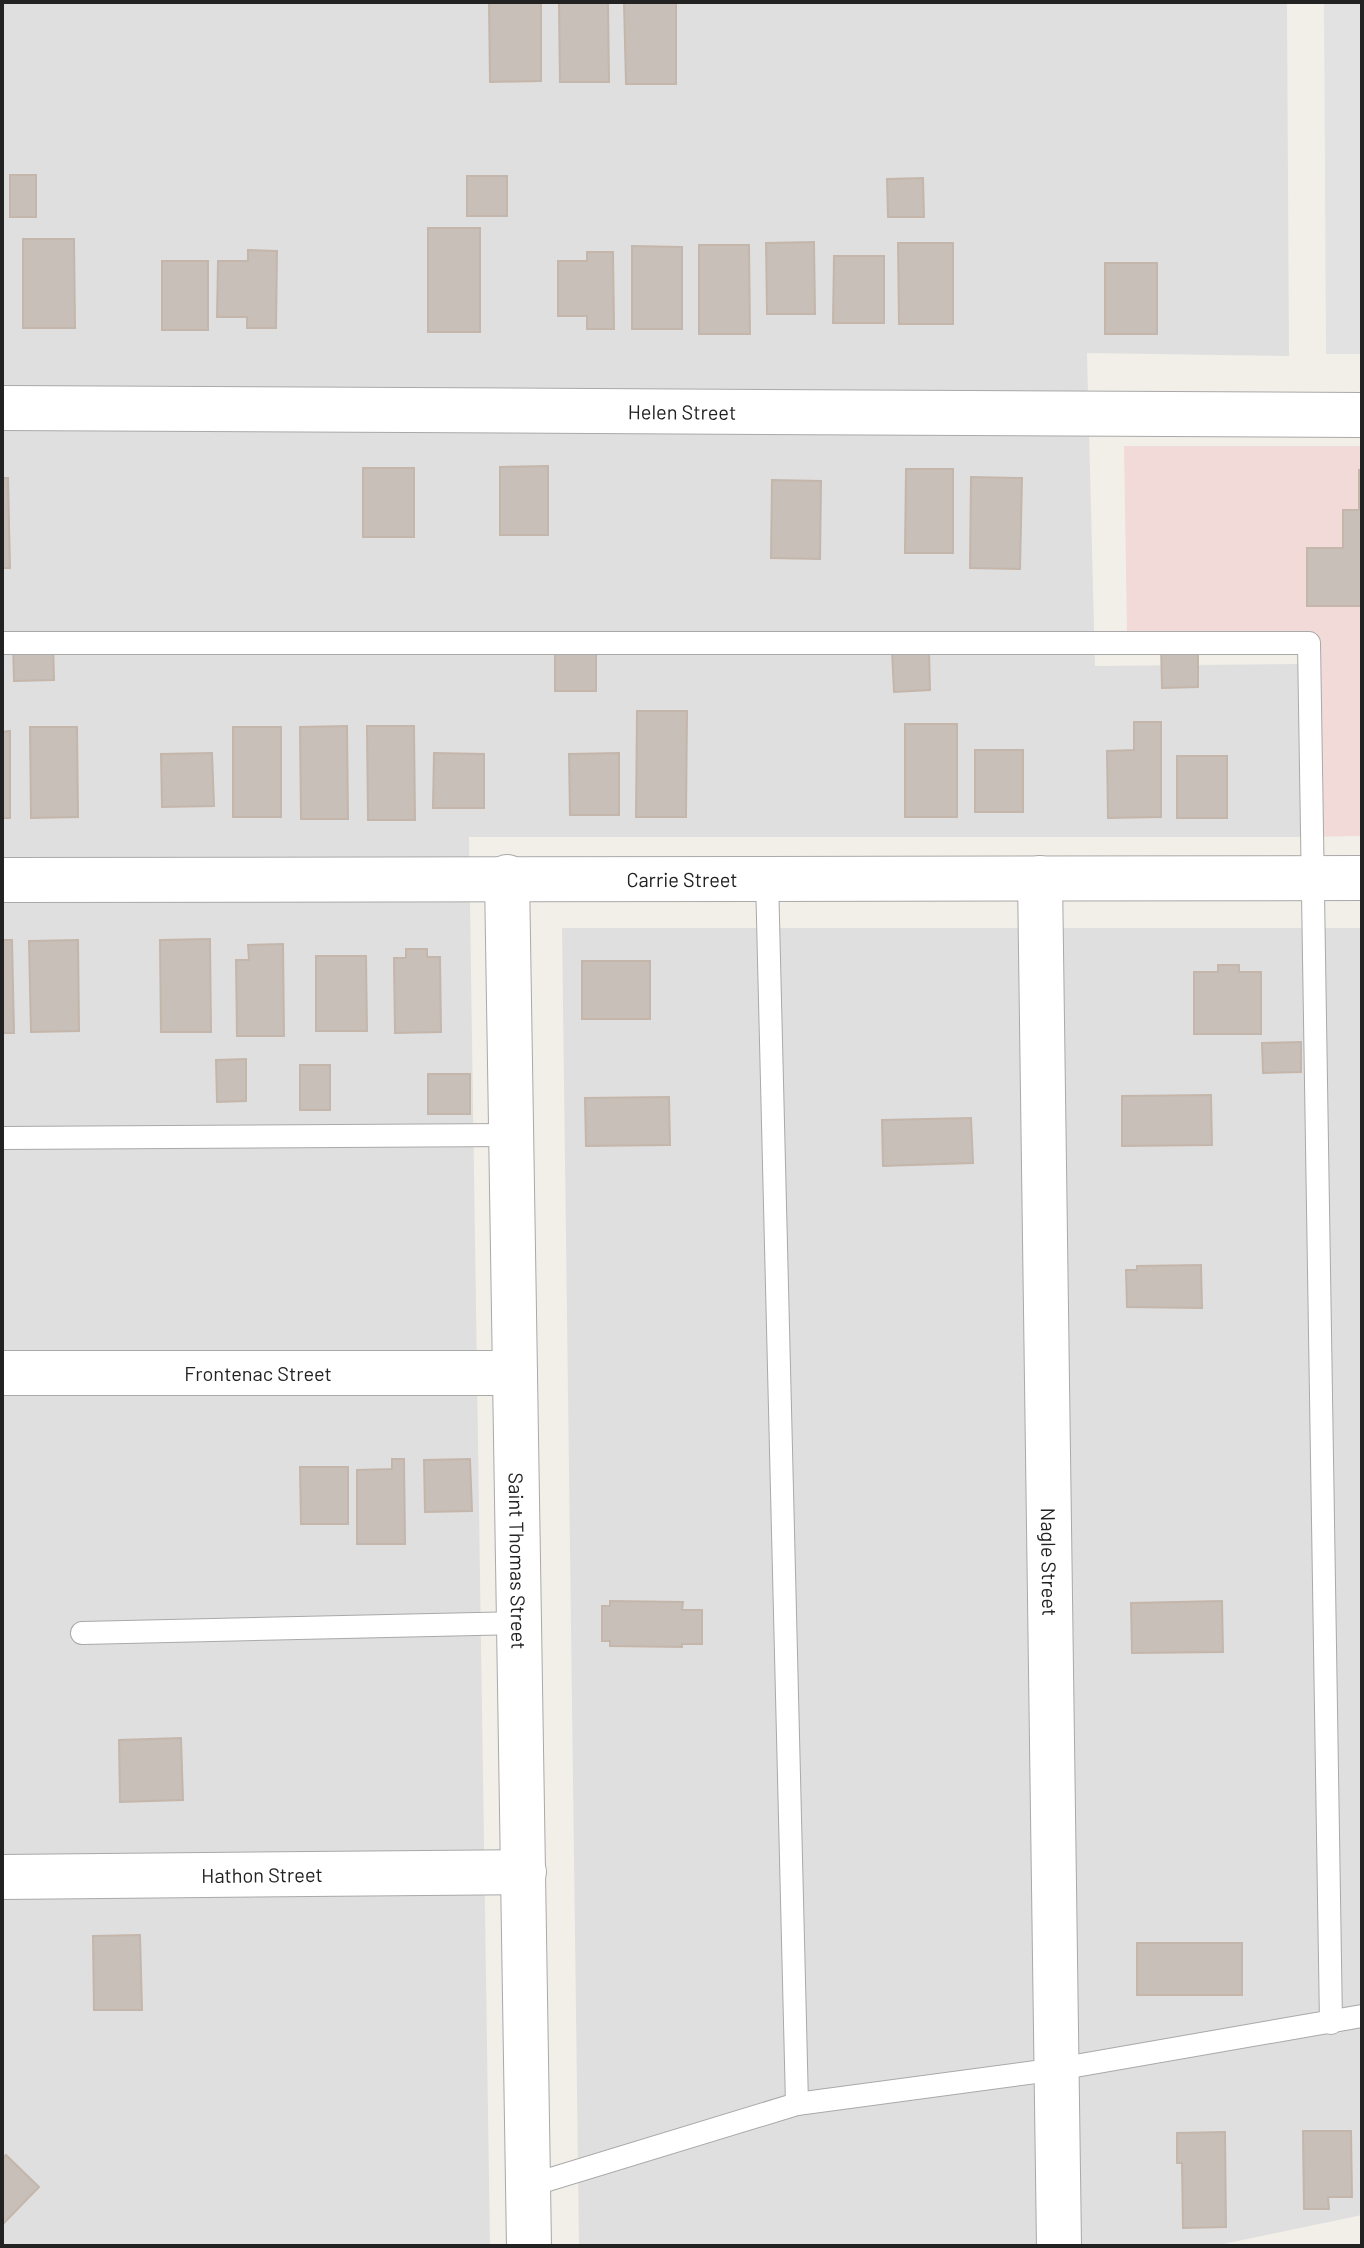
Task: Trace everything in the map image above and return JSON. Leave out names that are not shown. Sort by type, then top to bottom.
[{"type":"street","name":"Helen Street","points":[[2,408],[1362,415]]},
{"type":"street","name":"Saint Thomas Street","points":[[507,877],[529,2246]]},
{"type":"street","name":"Nagle Street","points":[[1040,878],[1059,2246]]},
{"type":"street","name":"Carrie Street","points":[[2,880],[1362,878]]},
{"type":"street","name":"Frontenac Street","points":[[2,1373],[515,1373]]},
{"type":"street","name":"Hathon Street","points":[[2,1877],[524,1872]]},
{"type":"lane","points":[[2,643],[1309,643],[1331,2023]]},
{"type":"lane","points":[[767,878],[797,2104]]},
{"type":"lane","points":[[2,1138],[511,1135]]},
{"type":"lane","points":[[82,1633],[519,1623]]},
{"type":"lane","points":[[528,2186],[797,2104],[1058,2069],[1362,2016]]},
{"type":"shaded area","points":[[2,2],[1287,2],[1289,356],[1087,353],[1095,666],[1300,664],[1300,837],[469,837],[490,2246],[2,2246]]},
{"type":"shaded area","points":[[1324,2],[1362,2],[1362,354],[1326,354]]},
{"type":"shaded area","points":[[1124,446],[1362,446],[1362,836],[1300,837],[1300,635],[1127,635]]},
{"type":"shaded area","points":[[562,928],[1362,928],[1362,2215],[1214,2246],[579,2246]]},
{"type":"building","points":[[489,2],[541,2],[541,81],[490,82]]},
{"type":"building","points":[[559,2],[608,2],[609,82],[560,82]]},
{"type":"building","points":[[624,2],[676,2],[676,84],[626,84]]},
{"type":"building","points":[[10,175],[36,175],[36,217],[10,217]]},
{"type":"building","points":[[467,176],[507,176],[507,216],[467,216]]},
{"type":"building","points":[[923,178],[924,217],[888,217],[887,179]]},
{"type":"building","points":[[428,228],[480,228],[480,332],[428,332]]},
{"type":"building","points":[[23,239],[74,239],[75,328],[23,328]]},
{"type":"building","points":[[814,242],[815,314],[767,314],[766,243]]},
{"type":"building","points":[[898,243],[953,243],[953,324],[899,324]]},
{"type":"building","points":[[699,245],[749,245],[750,334],[699,334]]},
{"type":"building","points":[[632,246],[682,247],[682,329],[632,329]]},
{"type":"building","points":[[248,250],[277,251],[276,328],[247,328],[247,317],[217,317],[218,261],[248,261]]},
{"type":"building","points":[[587,252],[613,252],[614,329],[587,329],[587,316],[558,316],[558,261],[587,261]]},
{"type":"building","points":[[834,256],[884,256],[884,323],[833,323]]},
{"type":"building","points":[[162,261],[208,261],[208,330],[162,330]]},
{"type":"building","points":[[1105,263],[1157,263],[1157,334],[1105,334]]},
{"type":"building","points":[[548,466],[548,535],[500,535],[500,467]]},
{"type":"building","points":[[363,468],[414,468],[414,537],[363,537]]},
{"type":"building","points":[[906,469],[953,469],[953,553],[905,553]]},
{"type":"building","points":[[1359,470],[1362,470],[1362,606],[1307,606],[1307,548],[1343,548],[1343,510],[1359,510]]},
{"type":"building","points":[[971,477],[1022,478],[1020,569],[970,568]]},
{"type":"building","points":[[2,478],[8,478],[10,568],[2,568]]},
{"type":"building","points":[[772,480],[821,481],[820,559],[771,558]]},
{"type":"building","points":[[53,643],[54,680],[14,681],[13,644]]},
{"type":"building","points":[[1161,647],[1198,647],[1198,687],[1162,688]]},
{"type":"building","points":[[555,650],[596,650],[596,691],[555,691]]},
{"type":"building","points":[[929,650],[930,690],[894,692],[892,651]]},
{"type":"building","points":[[637,711],[687,711],[686,817],[636,817]]},
{"type":"building","points":[[1134,722],[1161,722],[1161,817],[1108,818],[1107,751],[1134,750]]},
{"type":"building","points":[[905,724],[957,724],[957,817],[905,817]]},
{"type":"building","points":[[347,726],[348,819],[301,819],[300,727]]},
{"type":"building","points":[[367,726],[414,726],[415,820],[368,820]]},
{"type":"building","points":[[30,727],[77,727],[78,817],[31,818]]},
{"type":"building","points":[[233,727],[281,727],[281,817],[233,817]]},
{"type":"building","points":[[10,731],[10,818],[2,818],[2,732]]},
{"type":"building","points":[[975,750],[1023,750],[1023,812],[975,812]]},
{"type":"building","points":[[212,753],[214,806],[162,807],[161,754]]},
{"type":"building","points":[[434,753],[484,754],[484,808],[433,808]]},
{"type":"building","points":[[619,753],[619,815],[570,815],[569,754]]},
{"type":"building","points":[[1177,756],[1227,756],[1227,818],[1177,818]]},
{"type":"building","points":[[210,939],[211,1032],[161,1032],[160,940]]},
{"type":"building","points":[[2,940],[12,940],[14,1033],[2,1033]]},
{"type":"building","points":[[78,940],[79,1031],[31,1032],[29,941]]},
{"type":"building","points":[[283,944],[284,1036],[237,1036],[236,960],[249,960],[248,945]]},
{"type":"building","points":[[406,949],[427,949],[427,957],[440,957],[441,1032],[395,1033],[394,958],[406,958]]},
{"type":"building","points":[[316,956],[366,956],[367,1031],[316,1031]]},
{"type":"building","points":[[582,961],[650,961],[650,1019],[582,1019]]},
{"type":"building","points":[[1218,965],[1239,965],[1239,972],[1261,972],[1261,1034],[1194,1034],[1194,972],[1218,972]]},
{"type":"building","points":[[1301,1042],[1301,1072],[1263,1073],[1262,1043]]},
{"type":"building","points":[[246,1059],[246,1101],[217,1102],[216,1060]]},
{"type":"building","points":[[300,1065],[330,1065],[330,1110],[300,1110]]},
{"type":"building","points":[[428,1074],[470,1074],[470,1114],[428,1114]]},
{"type":"building","points":[[1211,1095],[1212,1145],[1122,1146],[1122,1096]]},
{"type":"building","points":[[669,1097],[670,1145],[586,1146],[585,1098]]},
{"type":"building","points":[[971,1118],[973,1163],[883,1166],[882,1120]]},
{"type":"building","points":[[1201,1265],[1202,1308],[1127,1307],[1126,1270],[1137,1270],[1137,1266]]},
{"type":"building","points":[[392,1459],[404,1459],[405,1544],[357,1544],[357,1470],[392,1469]]},
{"type":"building","points":[[470,1459],[472,1511],[425,1512],[424,1460]]},
{"type":"building","points":[[300,1467],[348,1467],[348,1524],[301,1524]]},
{"type":"building","points":[[610,1601],[683,1602],[682,1610],[702,1610],[702,1644],[682,1644],[682,1647],[610,1646],[610,1641],[602,1641],[602,1606],[610,1606]]},
{"type":"building","points":[[1222,1601],[1223,1652],[1132,1653],[1131,1603]]},
{"type":"building","points":[[181,1738],[183,1800],[120,1802],[119,1740]]},
{"type":"building","points":[[140,1935],[142,2010],[94,2010],[93,1936]]},
{"type":"building","points":[[1137,1943],[1242,1943],[1242,1995],[1137,1995]]},
{"type":"building","points":[[1303,2131],[1351,2131],[1352,2197],[1328,2197],[1329,2209],[1304,2209]]},
{"type":"building","points":[[1225,2132],[1226,2227],[1183,2228],[1182,2163],[1177,2163],[1177,2133]]},
{"type":"building","points":[[6,2155],[39,2187],[2,2225],[2,2159]]}]
